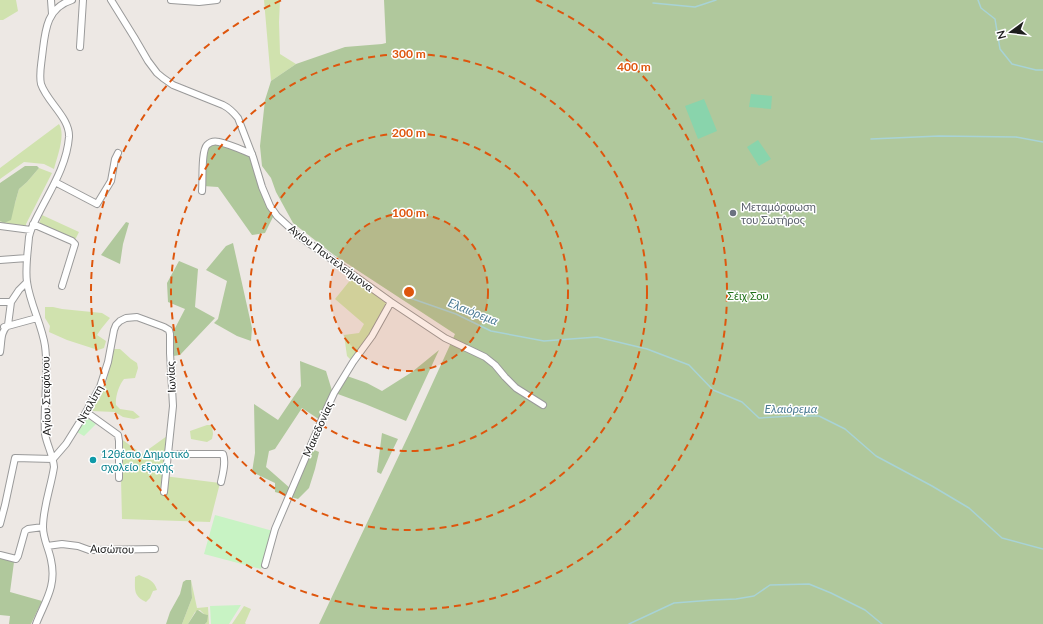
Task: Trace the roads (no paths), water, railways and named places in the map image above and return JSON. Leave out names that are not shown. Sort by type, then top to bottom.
[{"type":"street","points":[[51,0],[52,14]]},
{"type":"street","name":"Αγίου Στεφάνου","points":[[36,624],[51,589],[53,579],[51,559],[43,527],[52,478],[53,459],[46,442],[45,434],[45,347],[42,331],[27,282],[27,258],[32,227],[63,166],[69,135],[69,129],[66,122],[43,87],[40,78],[45,30],[52,14],[56,9],[72,0]]},
{"type":"street","points":[[80,47],[83,0]]},
{"type":"street","name":"Αγίου Παντελεήμονα","points":[[111,0],[148,61],[157,73],[173,84],[227,107],[238,118],[252,154],[262,187],[270,206],[277,216],[299,236],[391,302],[445,338],[484,357],[495,365],[516,388],[543,405]]},
{"type":"street","points":[[171,0],[199,2],[217,0]]},
{"type":"street","points":[[202,191],[203,159],[205,148],[208,145],[214,142],[220,142],[252,154]]},
{"type":"street","points":[[55,182],[98,204],[111,181],[115,159],[118,153]]},
{"type":"street","points":[[0,226],[32,227],[72,241],[75,244],[62,286]]},
{"type":"street","points":[[0,260],[27,258]]},
{"type":"street","points":[[0,352],[3,330],[8,326],[12,302],[19,290],[27,282]]},
{"type":"street","points":[[0,302],[12,302]]},
{"type":"street","name":"Μακεδονίας","points":[[265,565],[275,529],[334,393],[353,362],[372,336],[391,302]]},
{"type":"street","name":"Ιωνίας","points":[[120,321],[126,318],[137,317],[169,330],[171,337],[170,353],[173,406],[164,492]]},
{"type":"street","points":[[0,329],[38,318]]},
{"type":"street","name":"Νταλίπη","points":[[53,459],[66,444],[100,387],[108,362],[114,330],[120,321]]},
{"type":"street","points":[[86,412],[118,435],[120,446],[119,478]]},
{"type":"street","points":[[168,454],[223,454],[224,467],[221,482]]},
{"type":"street","points":[[0,524],[15,458],[53,459]]},
{"type":"street","points":[[0,555],[16,559],[25,531],[28,529],[43,527]]},
{"type":"street","name":"Αισώπου","points":[[47,546],[62,544],[73,545],[89,550],[154,549]]},
{"type":"waterway","points":[[653,3],[695,7],[716,0]]},
{"type":"waterway","points":[[978,0],[981,8],[995,19],[1000,49],[1012,64],[1036,70]]},
{"type":"waterway","points":[[1036,70],[1043,70]]},
{"type":"waterway","points":[[871,139],[939,136],[1016,137],[1043,142]]},
{"type":"waterway","name":"Ελαιόρεμα","points":[[410,298],[456,314],[491,331],[544,341],[597,337],[647,349],[689,365],[713,390],[742,402],[759,418],[819,416],[845,429],[876,456],[969,508],[1002,538],[1043,549]]},
{"type":"waterway","points":[[629,624],[674,603],[736,599],[754,596],[770,585],[809,584],[865,610],[882,624]]},
{"type":"place","name":"Μεταμόρφωση του Σωτήρος","points":[[733,213]]},
{"type":"place","name":"12θέσιο Δημοτικό σχολείο εξοχής","points":[[93,460]]},
{"type":"park label","name":"Σέιχ Σου","points":[[748,296]]}]
